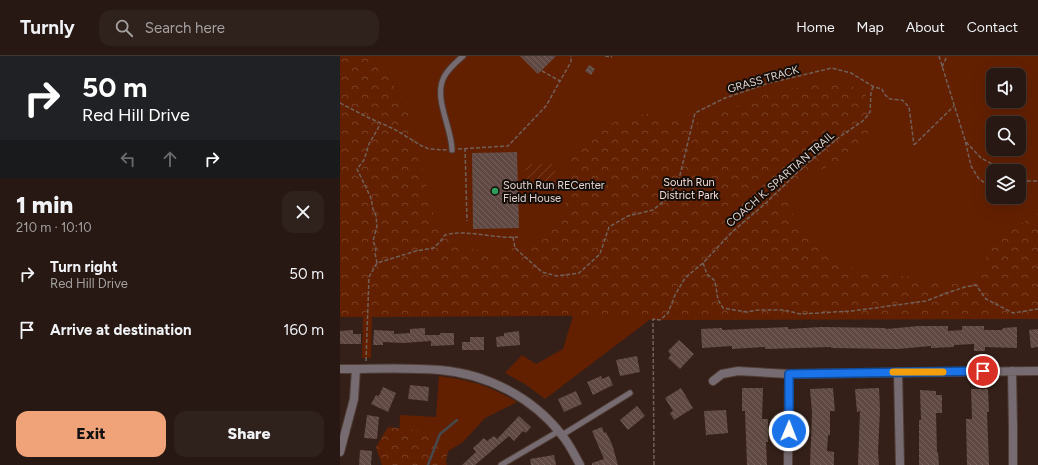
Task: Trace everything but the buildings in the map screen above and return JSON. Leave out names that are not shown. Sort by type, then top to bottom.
[{"type":"street","points":[[340,369],[440,370],[476,377],[500,386],[521,397],[535,408],[560,433],[580,465]]},
{"type":"street","points":[[340,452],[354,399],[356,369]]},
{"type":"street","points":[[713,381],[722,374],[738,371],[789,374],[1038,371]]},
{"type":"street","points":[[1012,371],[1014,428],[1013,465]]},
{"type":"street","points":[[898,372],[900,465]]},
{"type":"street","points":[[788,465],[789,374]]},
{"type":"lane","points":[[452,150],[452,141],[441,98],[441,84],[448,72],[463,56]]},
{"type":"lane","points":[[501,465],[630,393]]},
{"type":"path","points":[[340,103],[381,123],[422,146],[436,150],[508,146],[546,106],[571,62],[571,56]]},
{"type":"path","points":[[605,56],[612,56],[610,60]]},
{"type":"path","points":[[939,56],[965,140],[971,166],[979,179],[986,184]]},
{"type":"path","points":[[942,67],[947,56]]},
{"type":"path","name":"GRASS TRACK","points":[[513,237],[515,248],[542,272],[557,276],[579,273],[600,254],[608,227],[628,216],[654,210],[668,198],[678,179],[695,113],[725,98],[770,83],[832,68],[850,73],[874,87]]},
{"type":"path","points":[[542,70],[560,81]]},
{"type":"path","points":[[874,87],[882,89],[884,94],[893,101],[902,100],[909,107],[914,145],[954,106]]},
{"type":"path","name":"COACH K. SPARTIAN TRAIL","points":[[654,465],[653,319],[660,320],[668,313],[675,295],[686,278],[703,263],[732,232],[766,203],[805,165],[841,136],[864,120],[870,112],[871,92],[874,87]]},
{"type":"path","points":[[365,369],[368,343],[369,277],[377,263],[375,253],[376,248],[373,241],[377,226],[376,216],[372,209],[371,198],[357,169],[364,160],[369,144],[381,123]]},
{"type":"path","points":[[965,140],[981,158],[996,166],[1023,172],[1026,176],[1026,186]]},
{"type":"path","points":[[465,148],[467,221]]},
{"type":"path","points":[[1027,181],[1038,181]]},
{"type":"path","points":[[377,263],[416,251],[433,248],[439,244],[445,235],[454,233],[518,237]]},
{"type":"path","points":[[703,263],[707,274],[715,282],[718,300],[723,308],[746,312],[758,310],[784,310],[800,314],[852,311],[926,301],[947,292],[964,287],[976,286],[986,299],[1013,313],[1038,309]]},
{"type":"green space","name":"South Run District Park","points":[[340,56],[1038,56],[1038,319],[648,319],[648,321],[545,399],[525,384],[505,373],[522,355],[536,364],[563,349],[573,316],[372,317],[371,358],[362,358],[363,317],[340,317]]},
{"type":"green space","points":[[340,56],[372,56],[405,101],[434,215],[445,235],[455,246],[478,250],[502,251],[545,239],[567,201],[570,156],[584,138],[624,117],[648,114],[693,124],[774,91],[842,81],[864,92],[875,113],[867,136],[851,155],[787,187],[791,212],[838,266],[955,284],[976,275],[999,236],[1038,214],[1038,319],[653,320],[574,315],[340,317]]},
{"type":"green space","points":[[526,164],[555,164],[555,183],[526,183]]},
{"type":"green space","points":[[439,376],[480,384],[517,402],[485,418],[463,442],[444,454],[447,465],[398,465],[400,415],[436,417]]},
{"type":"green space","points":[[388,427],[434,432],[449,447],[445,465],[382,465],[376,447]]},
{"type":"waterway","points":[[428,465],[440,434],[457,420]]},
{"type":"slow traffic","points":[[893,372],[943,372]]},
{"type":"place","name":"South Run RECenter Field House","points":[[495,191]]},
{"type":"route","points":[[789,431],[789,374],[983,371]]}]
